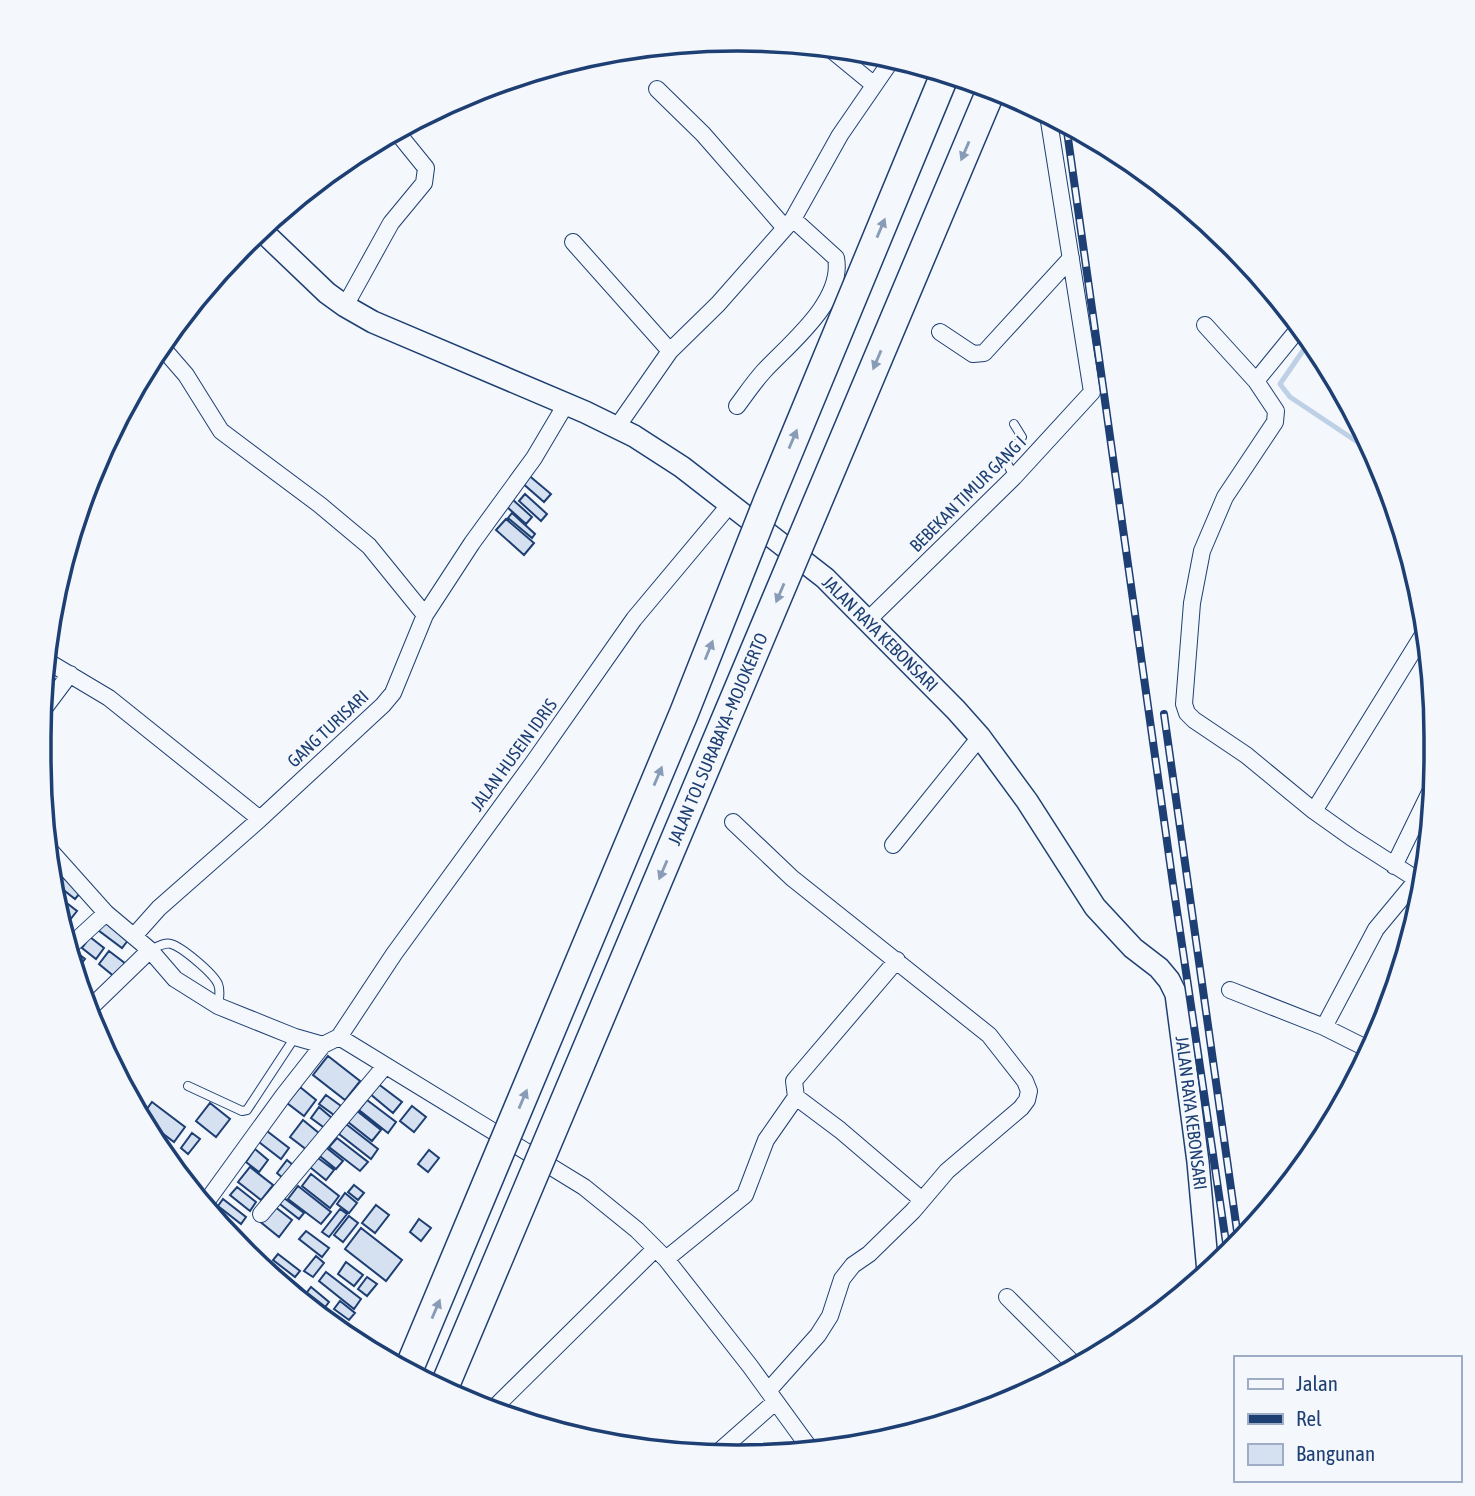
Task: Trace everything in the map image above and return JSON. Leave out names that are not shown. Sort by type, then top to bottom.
[{"type":"highway","points":[[412,1362],[684,713],[773,488],[942,82]]},
{"type":"highway","name":"JALAN TOL SURABAYA–MOJOKERTO","points":[[447,1380],[988,98]]},
{"type":"main road","name":"JALAN RAYA KEBONSARI","points":[[268,237],[327,293],[373,322],[617,427],[682,467],[825,578],[980,737],[1027,801],[1095,907],[1133,948],[1159,968],[1176,994],[1198,1162],[1207,1259]]},
{"type":"street","points":[[843,60],[873,84]]},
{"type":"street","points":[[617,427],[670,351],[718,304],[789,224],[840,135],[886,67]]},
{"type":"street","points":[[657,89],[789,224],[836,258],[836,275],[825,303],[762,373],[737,406]]},
{"type":"street","points":[[940,332],[973,354],[984,353],[1071,258],[1050,127]]},
{"type":"street","points":[[345,306],[391,223],[424,183],[426,168],[402,139]]},
{"type":"street","points":[[573,242],[670,351]]},
{"type":"street","name":"BEBEKAN TIMUR GANG I","points":[[868,620],[1014,477],[1092,392],[1071,258]]},
{"type":"street","points":[[1205,325],[1256,381],[1276,411],[1275,422],[1225,497],[1202,551],[1192,603],[1185,704],[1187,713],[1246,755],[1314,811],[1394,866],[1414,874]]},
{"type":"street","points":[[1256,381],[1294,335]]},
{"type":"street","points":[[168,354],[186,374],[221,431],[320,505],[369,546],[425,615]]},
{"type":"street","name":"GANG TURISARI","points":[[134,936],[159,908],[260,819],[393,693],[425,615],[472,543],[534,458],[566,404]]},
{"type":"street","name":"JALAN HUSEIN IDRIS","points":[[339,1037],[394,954],[634,619],[731,503]]},
{"type":"street","points":[[1314,811],[1417,644]]},
{"type":"street","points":[[55,666],[109,698],[260,819]]},
{"type":"street","points":[[52,698],[70,674]]},
{"type":"street","points":[[893,845],[980,737]]},
{"type":"street","points":[[1394,866],[1422,808]]},
{"type":"street","points":[[725,1445],[771,1396],[818,1335],[830,1316],[842,1279],[853,1265],[869,1254],[947,1171],[1021,1108],[1029,1091],[1026,1082],[989,1035],[792,878],[733,821]]},
{"type":"street","points":[[59,860],[106,913],[150,950],[175,979],[218,1006],[295,1037],[323,1045]]},
{"type":"street","points":[[1324,1027],[1376,929],[1397,901],[1412,887]]},
{"type":"street","points":[[76,941],[106,913]]},
{"type":"street","points":[[96,1002],[150,950]]},
{"type":"street","points":[[500,1403],[660,1254],[745,1195],[766,1140],[796,1097],[794,1081],[897,960]]},
{"type":"street","points":[[1230,990],[1324,1027],[1360,1046]]},
{"type":"street","points":[[210,1197],[323,1045],[339,1037],[584,1187],[637,1230],[660,1254],[805,1441]]},
{"type":"street","points":[[261,1214],[385,1066]]},
{"type":"street","points":[[796,1097],[840,1130],[922,1200]]},
{"type":"street","points":[[1007,1297],[1069,1359]]},
{"type":"lane","points":[[1013,424],[1022,437],[1006,461],[1014,477]]},
{"type":"lane","points":[[150,950],[161,945],[174,945],[211,973],[220,993],[218,1006]]},
{"type":"lane","points":[[188,1086],[242,1111],[247,1110],[295,1037]]},
{"type":"building","points":[[526,473],[551,494],[544,502],[520,481]]},
{"type":"building","points":[[525,494],[547,514],[541,521],[519,501]]},
{"type":"building","points":[[512,499],[532,517],[526,524],[506,506]]},
{"type":"building","points":[[512,513],[535,534],[532,538],[508,518]]},
{"type":"building","points":[[506,519],[534,543],[524,555],[496,530]]},
{"type":"building","points":[[62,877],[81,892],[75,899],[64,890]]},
{"type":"building","points":[[66,903],[77,911],[70,919]]},
{"type":"building","points":[[102,918],[129,939],[122,948],[94,927]]},
{"type":"building","points":[[90,937],[104,948],[96,959],[82,948]]},
{"type":"building","points":[[109,951],[126,964],[116,978],[99,964]]},
{"type":"building","points":[[328,1056],[360,1081],[345,1100],[313,1075]]},
{"type":"building","points":[[377,1083],[402,1102],[393,1113],[369,1093]]},
{"type":"building","points":[[300,1087],[316,1100],[304,1116],[287,1103]]},
{"type":"building","points":[[326,1095],[341,1106],[334,1115],[319,1104]]},
{"type":"building","points":[[367,1100],[396,1122],[388,1133],[359,1110]]},
{"type":"building","points":[[152,1102],[185,1127],[174,1142],[161,1133],[147,1109]]},
{"type":"building","points":[[210,1103],[230,1119],[216,1137],[196,1121]]},
{"type":"building","points":[[412,1106],[426,1117],[414,1132],[400,1121]]},
{"type":"building","points":[[319,1107],[333,1119],[326,1129],[311,1118]]},
{"type":"building","points":[[352,1107],[381,1130],[372,1141],[343,1118]]},
{"type":"building","points":[[303,1120],[320,1134],[307,1150],[290,1137]]},
{"type":"building","points":[[346,1124],[378,1149],[371,1159],[339,1134]]},
{"type":"building","points":[[263,1128],[289,1148],[281,1159],[255,1139]]},
{"type":"building","points":[[192,1133],[200,1139],[188,1154],[181,1148]]},
{"type":"building","points":[[337,1138],[368,1162],[360,1171],[329,1147]]},
{"type":"building","points":[[323,1145],[343,1161],[336,1169],[316,1153]]},
{"type":"building","points":[[255,1149],[268,1160],[259,1172],[246,1162]]},
{"type":"building","points":[[429,1150],[439,1158],[428,1172],[418,1164]]},
{"type":"building","points":[[314,1155],[334,1170],[326,1180],[306,1164]]},
{"type":"building","points":[[287,1160],[294,1166],[284,1179],[277,1173]]},
{"type":"building","points":[[250,1167],[273,1185],[261,1200],[238,1182]]},
{"type":"building","points":[[311,1174],[339,1196],[330,1208],[302,1186]]},
{"type":"building","points":[[354,1185],[364,1193],[358,1200],[348,1192]]},
{"type":"building","points":[[298,1186],[331,1212],[321,1224],[288,1199]]},
{"type":"building","points":[[237,1187],[256,1202],[250,1211],[230,1195]]},
{"type":"building","points":[[345,1193],[357,1203],[349,1213],[337,1204]]},
{"type":"building","points":[[280,1195],[304,1213],[299,1219],[276,1201]]},
{"type":"building","points":[[223,1199],[246,1217],[241,1224],[218,1206]]},
{"type":"building","points":[[270,1203],[292,1220],[279,1237],[258,1220]]},
{"type":"building","points":[[376,1205],[389,1215],[375,1233],[362,1223]]},
{"type":"building","points":[[340,1209],[347,1214],[329,1237],[322,1232]]},
{"type":"building","points":[[349,1216],[358,1223],[343,1242],[334,1235]]},
{"type":"building","points":[[419,1219],[431,1228],[421,1241],[410,1232]]},
{"type":"building","points":[[361,1228],[402,1260],[386,1281],[345,1249]]},
{"type":"building","points":[[306,1231],[329,1248],[322,1257],[299,1239]]},
{"type":"building","points":[[278,1254],[300,1271],[295,1277],[273,1260]]},
{"type":"building","points":[[316,1256],[324,1263],[313,1277],[304,1271]]},
{"type":"building","points":[[346,1262],[363,1275],[354,1286],[338,1274]]},
{"type":"building","points":[[326,1272],[361,1299],[354,1309],[319,1281]]},
{"type":"building","points":[[367,1277],[377,1284],[367,1296],[358,1289]]},
{"type":"building","points":[[311,1287],[329,1302],[325,1307],[307,1293]]},
{"type":"building","points":[[340,1301],[355,1313],[349,1320],[334,1309]]},
{"type":"waterway","points":[[1304,349],[1280,384],[1290,397],[1356,441]]},
{"type":"railway","points":[[1068,136],[1226,1241]]},
{"type":"railway","points":[[1164,714],[1237,1229]]}]
